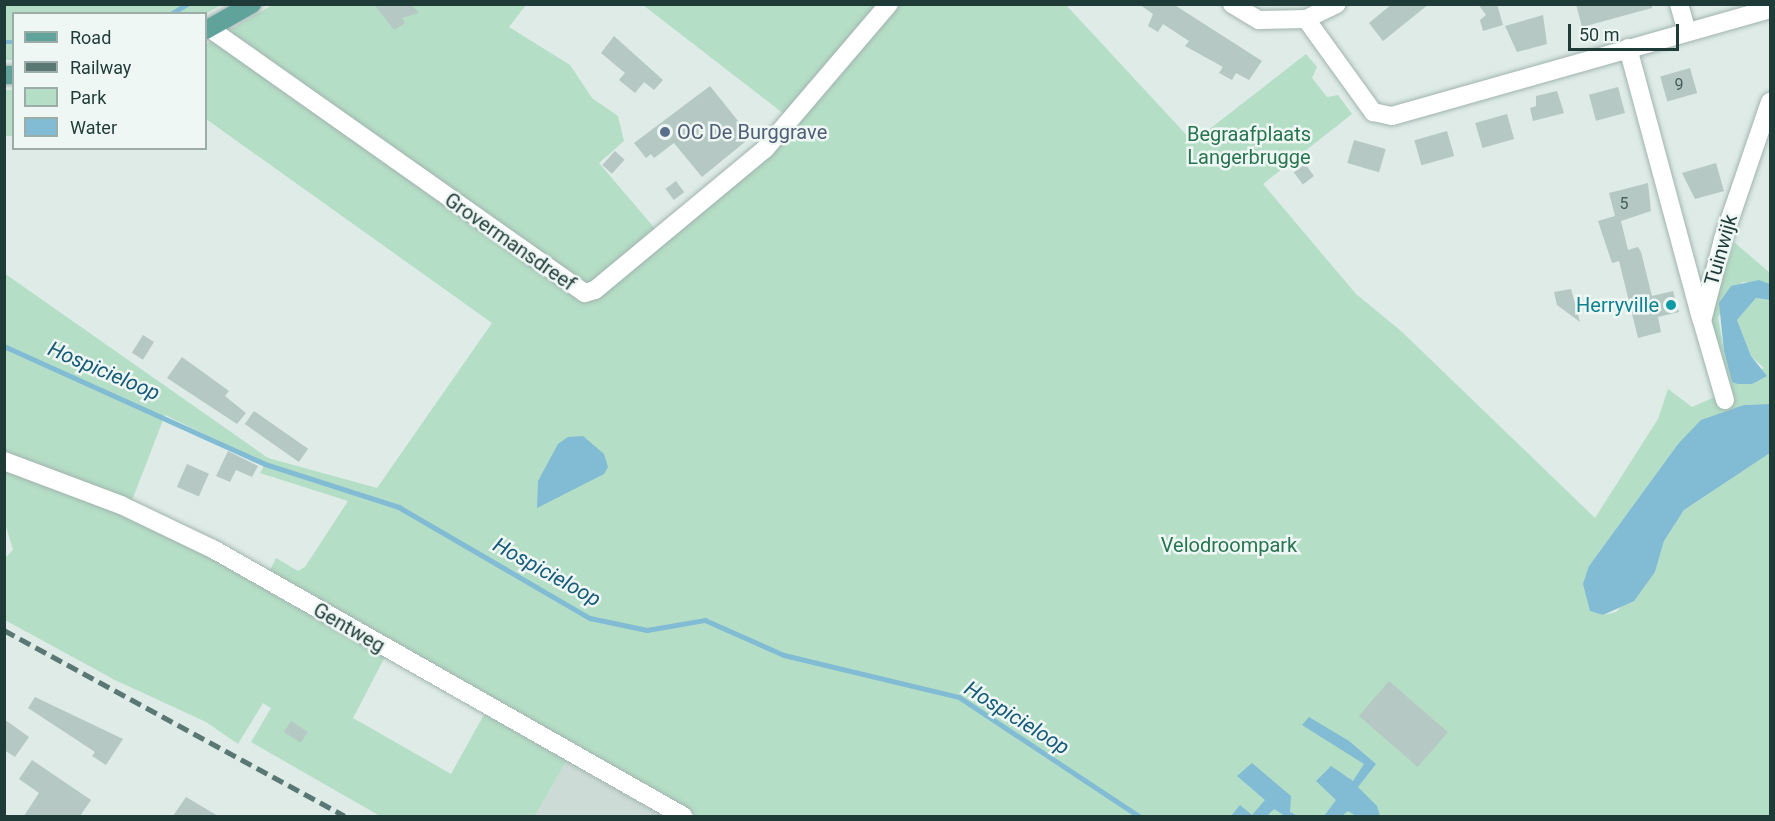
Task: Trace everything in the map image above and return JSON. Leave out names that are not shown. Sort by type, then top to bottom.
[{"type":"main road","points":[[207,29],[252,4]]},
{"type":"street","name":"Grovermansdreef","points":[[207,29],[585,293],[595,290],[765,149],[889,4]]},
{"type":"street","points":[[1232,4],[1259,20],[1306,19],[1337,4]]},
{"type":"street","points":[[1679,4],[1687,32]]},
{"type":"street","points":[[1306,19],[1373,112],[1392,116],[1628,48],[1767,12]]},
{"type":"street","points":[[1628,48],[1725,400]]},
{"type":"street","name":"Tuinwijk","points":[[1702,321],[1723,239],[1770,102]]},
{"type":"street","name":"Gentweg","points":[[4,461],[121,505],[213,549],[683,816]]},
{"type":"shaded area","points":[[568,758],[673,816],[535,816]]},
{"type":"green space","points":[[5,4],[221,5],[207,13],[12,12],[12,60],[5,60]]},
{"type":"green space","name":"Velodroompark","points":[[272,5],[526,5],[509,27],[570,65],[592,98],[618,116],[624,141],[599,163],[657,231],[765,142],[788,117],[643,5],[1066,5],[1193,142],[1306,54],[1317,67],[1312,78],[1327,97],[1338,95],[1352,114],[1263,184],[1356,294],[1401,331],[1595,518],[1658,419],[1668,389],[1692,407],[1719,395],[1709,317],[1734,242],[1770,273],[1770,284],[1742,282],[1718,317],[1724,351],[1732,382],[1764,368],[1751,356],[1737,320],[1756,298],[1770,300],[1770,404],[1744,405],[1678,444],[1589,566],[1590,610],[1603,615],[1616,612],[1655,572],[1664,541],[1684,510],[1770,453],[1770,816],[697,816],[268,574],[276,558],[298,571],[305,567],[348,501],[260,473],[265,464],[165,415],[131,503],[5,453],[4,273],[268,458],[377,488],[492,323],[207,120],[207,43]]},
{"type":"green space","points":[[5,90],[12,90],[12,136],[5,136]]},
{"type":"green space","points":[[5,466],[158,528],[386,655],[353,718],[451,774],[486,711],[568,758],[535,816],[380,816],[251,742],[271,708],[263,703],[238,744],[206,722],[115,680],[5,620],[4,559],[13,550],[5,523]]},
{"type":"water","points":[[1759,280],[1770,284],[1770,300],[1756,298],[1737,320],[1751,356],[1767,376],[1752,384],[1738,384],[1732,382],[1724,351],[1719,303],[1731,286]]},
{"type":"water","points":[[1770,404],[1770,453],[1684,510],[1664,541],[1655,572],[1634,601],[1603,615],[1590,611],[1583,584],[1589,566],[1678,444],[1701,420],[1744,405]]},
{"type":"water","points":[[583,436],[604,454],[608,467],[604,474],[537,508],[538,481],[558,444],[568,437]]},
{"type":"water","points":[[1309,717],[1349,741],[1376,764],[1358,787],[1377,806],[1380,816],[1356,816],[1348,811],[1342,816],[1324,816],[1336,800],[1316,781],[1331,766],[1353,781],[1364,764],[1302,725]]},
{"type":"water","points":[[1252,763],[1291,796],[1290,812],[1298,816],[1285,816],[1274,809],[1267,816],[1231,816],[1240,805],[1252,815],[1265,800],[1237,776]]},
{"type":"building","points":[[374,4],[411,4],[419,13],[402,18],[405,23],[394,30]]},
{"type":"building","points":[[1139,4],[1173,4],[1262,61],[1249,80],[1236,73],[1232,80],[1219,73],[1223,67],[1185,46],[1189,41],[1163,24],[1158,32],[1148,26],[1153,14]]},
{"type":"building","points":[[1392,4],[1429,4],[1383,41],[1369,23]]},
{"type":"building","points":[[1478,4],[1497,4],[1503,25],[1483,31],[1480,20],[1486,15]]},
{"type":"building","points":[[1576,4],[1652,4],[1652,8],[1582,27]]},
{"type":"building","points":[[1543,15],[1547,44],[1517,52],[1505,26]]},
{"type":"building","points":[[614,36],[663,80],[654,90],[644,82],[635,93],[619,80],[625,73],[601,53]]},
{"type":"building","points":[[1690,68],[1697,93],[1667,102],[1660,77]]},
{"type":"building","points":[[710,86],[751,137],[702,177],[674,143],[654,158],[651,154],[646,158],[634,143]]},
{"type":"building","points":[[1618,87],[1625,113],[1596,121],[1589,95]]},
{"type":"building","points":[[1557,91],[1564,113],[1533,121],[1530,108],[1536,106],[1536,96]]},
{"type":"building","points":[[1507,114],[1514,139],[1482,148],[1475,123]]},
{"type":"building","points":[[1447,131],[1454,156],[1421,165],[1414,140]]},
{"type":"building","points":[[1354,140],[1386,149],[1379,172],[1347,163]]},
{"type":"building","points":[[615,151],[625,160],[612,174],[602,165]]},
{"type":"building","points":[[1716,163],[1724,191],[1695,199],[1682,173]]},
{"type":"building","points":[[1305,164],[1314,176],[1303,184],[1294,172]]},
{"type":"building","points":[[676,181],[684,192],[674,200],[665,189]]},
{"type":"building","points":[[1648,183],[1651,211],[1621,221],[1628,250],[1638,247],[1641,252],[1652,296],[1673,291],[1679,312],[1658,317],[1661,332],[1638,338],[1619,261],[1612,263],[1598,221],[1615,216],[1609,193]]},
{"type":"building","points":[[1571,289],[1580,322],[1557,305],[1554,292]]},
{"type":"building","points":[[143,335],[154,342],[143,360],[132,353]]},
{"type":"building","points":[[182,357],[229,391],[225,396],[246,413],[237,424],[167,378]]},
{"type":"building","points":[[254,411],[308,449],[299,462],[245,424]]},
{"type":"building","points":[[228,451],[258,466],[252,477],[236,470],[230,482],[216,476]]},
{"type":"building","points":[[187,464],[209,474],[199,497],[177,487]]},
{"type":"building","points":[[1389,681],[1448,732],[1418,767],[1359,716]]},
{"type":"building","points":[[35,697],[123,739],[106,765],[92,756],[95,752],[28,708]]},
{"type":"building","points":[[4,719],[29,737],[15,757],[4,750]]},
{"type":"building","points":[[291,721],[308,732],[301,743],[284,732]]},
{"type":"building","points":[[32,760],[91,800],[80,816],[24,816],[39,793],[19,779]]},
{"type":"building","points":[[186,797],[218,816],[173,816]]},
{"type":"waterway","points":[[174,12],[187,4]]},
{"type":"waterway","points":[[4,42],[12,42]]},
{"type":"waterway","name":"Hospicieloop","points":[[4,346],[265,464],[399,507],[590,618],[647,630],[705,620],[784,655],[959,697],[1139,816]]},
{"type":"railway","points":[[4,630],[345,816]]},
{"type":"place","name":"OC De Burggrave","points":[[665,132]]},
{"type":"place","name":"Herryville","points":[[1671,305]]},
{"type":"park label","name":"Begraafplaats Langerbrugge","points":[[1249,146]]}]
